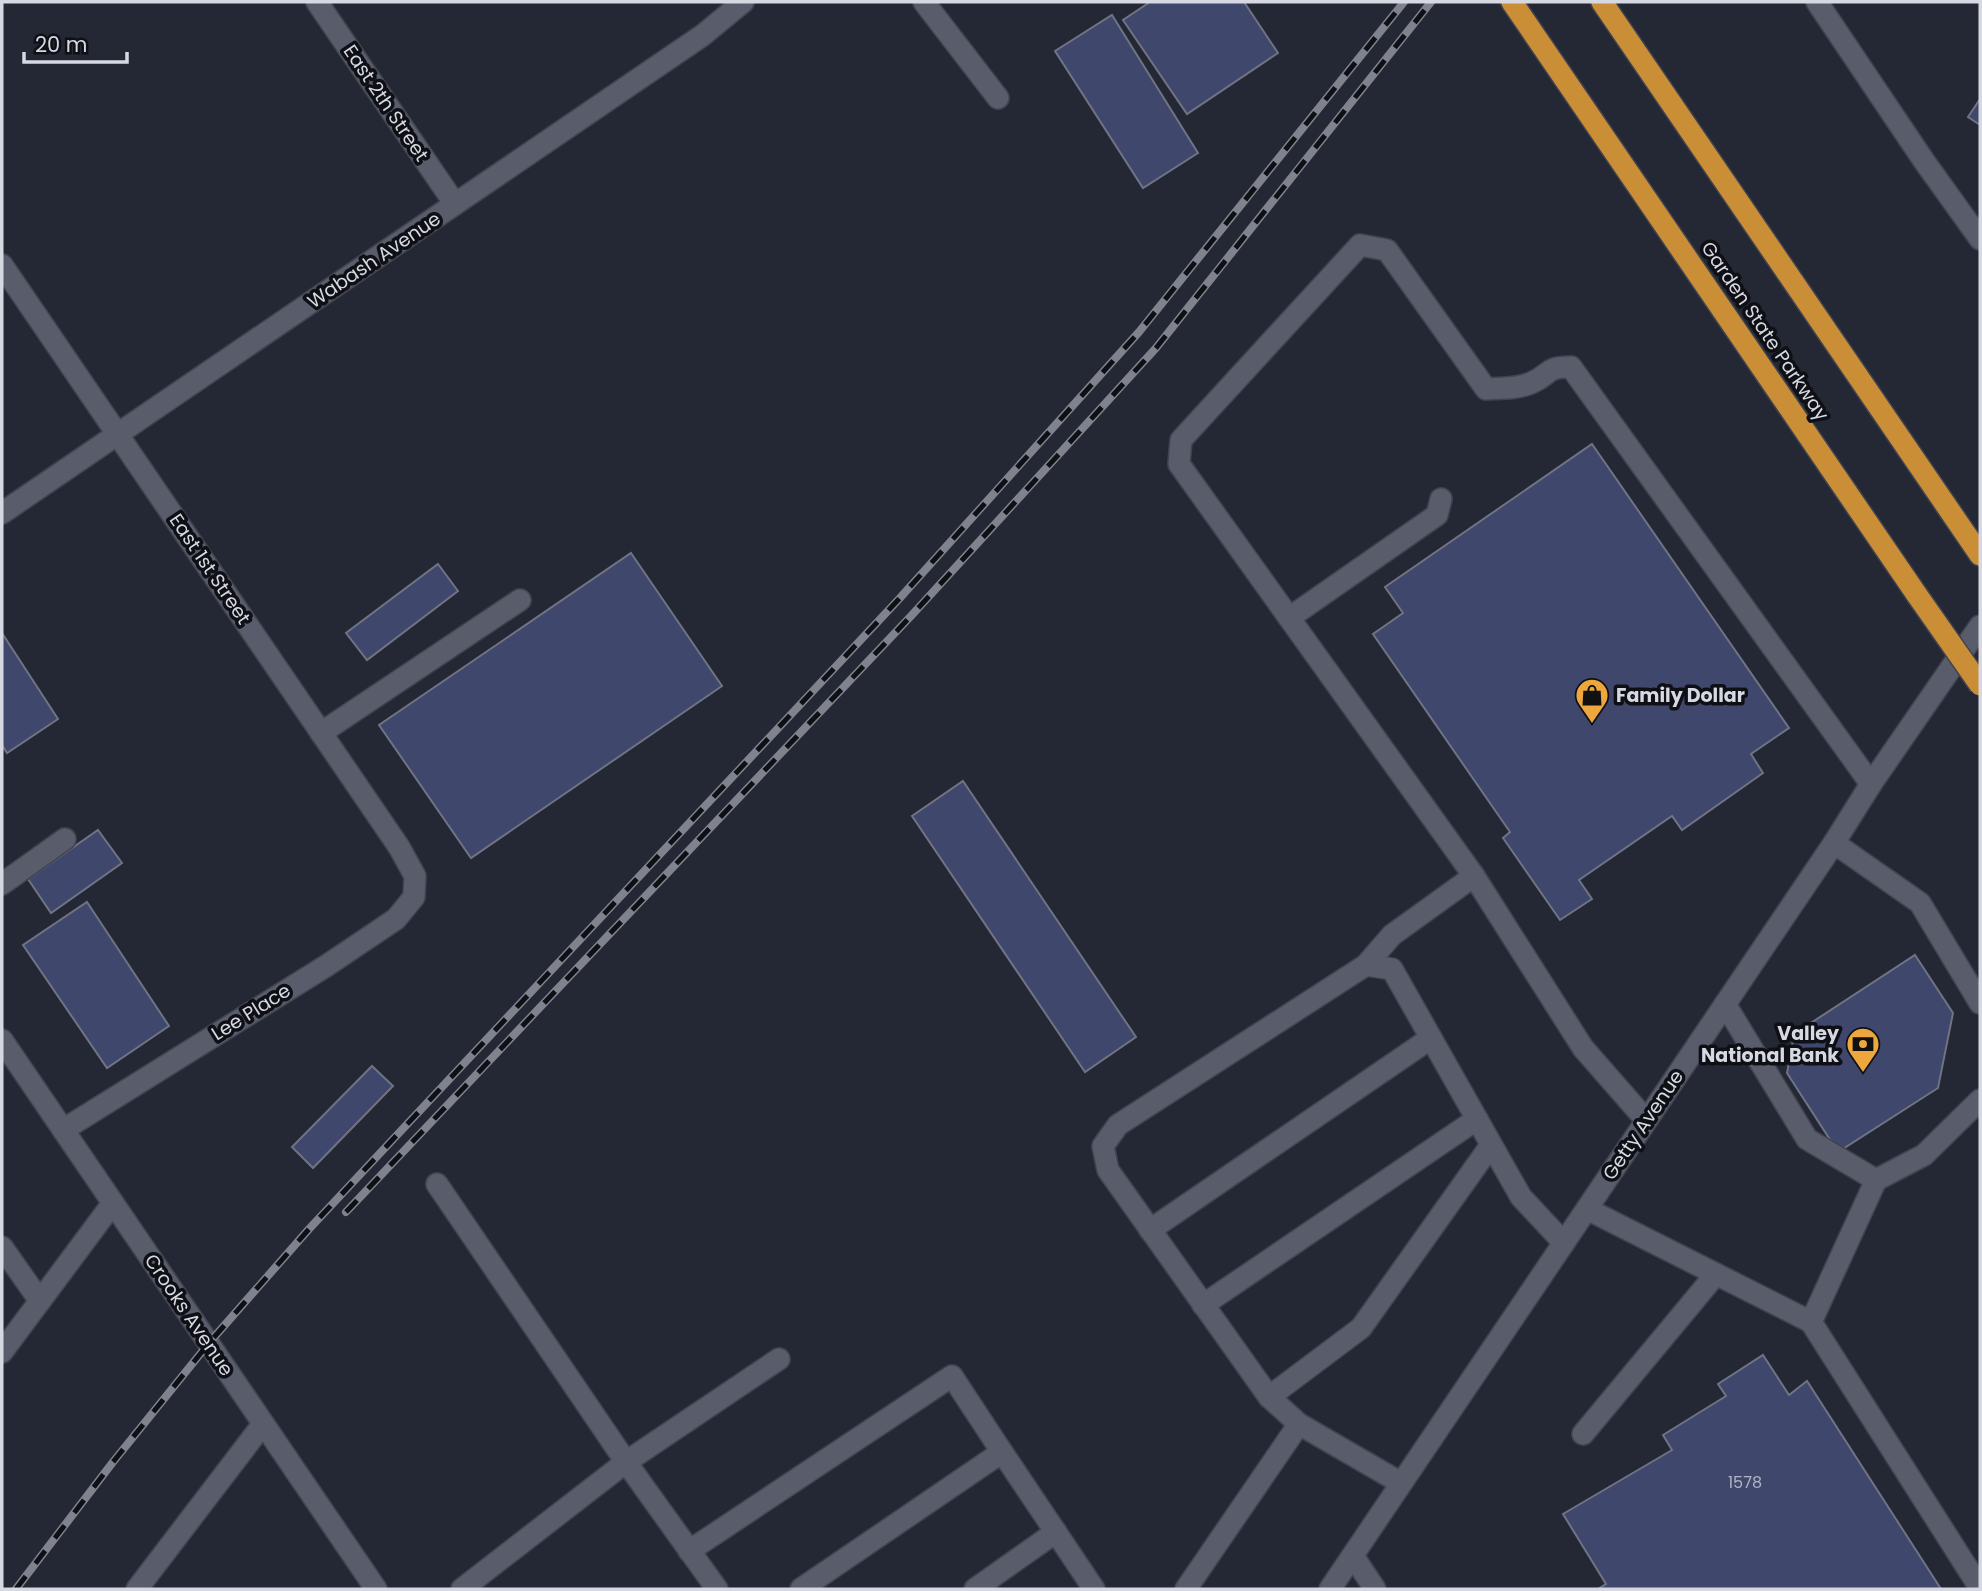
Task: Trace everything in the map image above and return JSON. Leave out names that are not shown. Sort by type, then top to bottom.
[{"type":"highway","name":"Garden State Parkway","points":[[1512,2],[1980,685]]},
{"type":"highway","points":[[1602,2],[1976,550]]},
{"type":"street","name":"East 2th Street","points":[[317,2],[455,204]]},
{"type":"street","name":"Wabash Avenue","points":[[2,513],[703,35],[743,2]]},
{"type":"street","points":[[924,2],[998,98]]},
{"type":"street","points":[[1816,2],[1980,239]]},
{"type":"street","points":[[1646,1121],[1583,1048],[1474,876],[1179,464],[1181,440],[1360,245],[1387,250],[1486,389],[1512,388],[1533,382],[1553,367],[1571,367],[1871,784]]},
{"type":"street","name":"East 1st Street","points":[[2,265],[399,847],[415,876]]},
{"type":"street","points":[[1289,618],[1437,515],[1441,499]]},
{"type":"street","points":[[321,733],[520,600]]},
{"type":"street","name":"Getty Avenue","points":[[1330,1589],[1980,626]]},
{"type":"street","points":[[2,884],[65,839]]},
{"type":"street","points":[[1834,844],[1920,903],[1980,1003]]},
{"type":"street","name":"Lee Place","points":[[63,1130],[326,966],[396,919],[414,897],[415,876]]},
{"type":"street","points":[[1401,1483],[1300,1424],[1269,1396],[1108,1170],[1103,1146],[1118,1125],[1366,965],[1392,935],[1474,876]]},
{"type":"street","points":[[1366,965],[1392,969],[1521,1197],[1564,1243]]},
{"type":"street","points":[[1725,1004],[1807,1139],[1877,1180]]},
{"type":"street","points":[[1150,1230],[1431,1038]]},
{"type":"street","name":"Crooks Avenue","points":[[2,1040],[376,1589]]},
{"type":"street","points":[[1811,1322],[1877,1180],[1924,1155],[1980,1100]]},
{"type":"street","points":[[1203,1305],[1476,1119]]},
{"type":"street","points":[[1269,1396],[1360,1328],[1491,1145]]},
{"type":"street","points":[[437,1184],[626,1462],[717,1589]]},
{"type":"street","points":[[2,1352],[113,1203]]},
{"type":"street","points":[[1587,1209],[1811,1322],[1980,1588]]},
{"type":"street","points":[[2,1247],[40,1301]]},
{"type":"street","points":[[1583,1434],[1716,1274]]},
{"type":"street","points":[[462,1589],[626,1462],[779,1359]]},
{"type":"street","points":[[689,1551],[952,1376],[1094,1589]]},
{"type":"street","points":[[137,1589],[263,1424]]},
{"type":"street","points":[[1186,1589],[1300,1424]]},
{"type":"street","points":[[801,1589],[1002,1452]]},
{"type":"street","points":[[975,1589],[1056,1532]]},
{"type":"street","points":[[1353,1556],[1375,1589]]},
{"type":"building","points":[[1150,2],[1244,2],[1278,53],[1187,114],[1123,20]]},
{"type":"building","points":[[1112,15],[1198,153],[1143,188],[1055,51]]},
{"type":"building","points":[[1980,99],[1980,125],[1968,117]]},
{"type":"building","points":[[1592,444],[1789,728],[1751,754],[1763,773],[1682,830],[1672,816],[1579,880],[1592,899],[1560,920],[1503,838],[1510,832],[1373,634],[1403,613],[1385,587]]},
{"type":"building","points":[[631,553],[722,686],[471,858],[379,725]]},
{"type":"building","points":[[438,564],[458,591],[367,660],[346,633]]},
{"type":"building","points":[[2,633],[58,719],[7,753],[2,745]]},
{"type":"building","points":[[963,781],[1136,1037],[1085,1072],[912,816]]},
{"type":"building","points":[[98,830],[122,863],[51,913],[28,879]]},
{"type":"building","points":[[87,902],[169,1026],[107,1068],[23,945]]},
{"type":"building","points":[[1915,955],[1953,1013],[1938,1088],[1838,1152],[1787,1073],[1794,1034]]},
{"type":"building","points":[[372,1066],[393,1086],[313,1168],[292,1147]]},
{"type":"building","points":[[1763,1355],[1789,1395],[1807,1381],[1941,1589],[1598,1589],[1606,1584],[1563,1514],[1672,1450],[1663,1435],[1726,1396],[1718,1384]]},
{"type":"railway","points":[[16,1589],[209,1343],[309,1229],[899,599],[1139,332],[1404,2]]},
{"type":"railway","points":[[346,1212],[911,616],[1156,348],[1431,2]]},
{"type":"place","name":"Family Dollar","points":[[1592,725]]},
{"type":"place","name":"Valley National Bank","points":[[1863,1074]]}]
